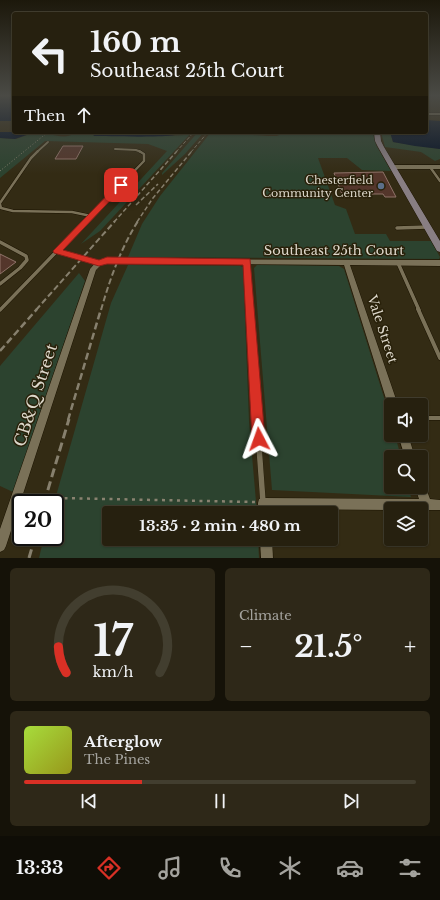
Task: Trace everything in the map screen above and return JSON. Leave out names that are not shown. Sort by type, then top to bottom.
[{"type":"main road","points":[[377,134],[378,141],[440,249]]},
{"type":"street","points":[[393,167],[440,167]]},
{"type":"street","name":"Southeast 25th Court","points":[[103,262],[440,263]]},
{"type":"street","name":"CB&Q Street","points":[[0,546],[93,269],[103,262]]},
{"type":"street","name":"Vale Street","points":[[346,262],[391,398]]},
{"type":"street","points":[[428,505],[440,505]]},
{"type":"street","points":[[338,507],[384,506]]},
{"type":"street","points":[[266,546],[267,558]]},
{"type":"lane","points":[[48,142],[31,158],[0,204],[1,208],[13,211],[72,212],[91,216]]},
{"type":"lane","points":[[0,310],[144,161],[144,154],[136,150],[115,149]]},
{"type":"lane","points":[[430,167],[440,181]]},
{"type":"lane","points":[[396,228],[427,227]]},
{"type":"lane","points":[[0,242],[26,256],[26,260],[20,268],[0,284]]},
{"type":"lane","points":[[57,251],[103,262]]},
{"type":"lane","points":[[247,262],[263,506]]},
{"type":"lane","points":[[398,263],[440,358]]},
{"type":"lane","points":[[428,418],[440,418]]},
{"type":"path","points":[[0,171],[46,134]]},
{"type":"path","points":[[64,498],[222,506]]},
{"type":"green space","points":[[30,134],[48,134],[55,136],[93,134],[94,136],[166,136],[190,134],[100,231],[81,244],[167,151],[148,144],[45,141],[0,178],[0,138],[16,139]]},
{"type":"green space","points":[[196,134],[202,134],[185,154],[162,175],[162,173]]},
{"type":"green space","points":[[209,134],[277,136],[281,134],[374,134],[376,145],[391,171],[362,170],[347,158],[318,158],[335,205],[346,209],[355,234],[386,234],[390,241],[431,241],[440,257],[439,259],[128,257],[142,224],[160,196]]},
{"type":"green space","points":[[382,134],[391,134],[393,142],[440,149],[440,159],[435,161],[421,152],[385,147]]},
{"type":"green space","points":[[128,265],[243,267],[249,421],[256,506],[102,506],[102,546],[258,546],[259,558],[39,558],[42,546],[64,546],[64,494],[57,494],[111,303]]},
{"type":"green space","points":[[257,265],[339,266],[344,269],[384,398],[384,442],[397,442],[399,450],[384,450],[384,494],[410,494],[411,497],[272,490],[254,268]]},
{"type":"green space","points":[[79,273],[85,281],[13,492],[0,486],[0,366]]},
{"type":"water","points":[[428,122],[440,122],[440,149],[393,142],[391,134],[428,134]]},
{"type":"water","points":[[0,132],[29,134],[15,139],[0,138]]},
{"type":"water","points":[[93,134],[181,134],[171,136],[143,137],[94,136]]},
{"type":"building","points":[[63,146],[83,146],[76,159],[55,159]]},
{"type":"building","points":[[383,172],[396,197],[385,197],[383,194],[365,194],[367,197],[343,197],[334,173]]},
{"type":"building","points":[[0,254],[16,262],[0,274]]},
{"type":"railway","points":[[176,152],[192,134]]},
{"type":"railway","points":[[191,152],[206,134]]},
{"type":"railway","points":[[114,222],[177,151]]},
{"type":"railway","points":[[137,222],[153,198],[192,151]]},
{"type":"railway","points":[[136,205],[158,184]]},
{"type":"railway","points":[[36,310],[115,221]]},
{"type":"railway","points":[[101,310],[116,265],[138,221]]},
{"type":"railway","points":[[0,351],[37,309]]},
{"type":"railway","points":[[68,420],[101,309]]},
{"type":"railway","points":[[47,494],[69,419]]},
{"type":"railway","points":[[29,558],[32,546]]},
{"type":"place","name":"Chesterfield Community Center","points":[[381,186]]},
{"type":"route","points":[[121,185],[57,251],[99,263],[107,261],[247,262],[259,439]]}]
